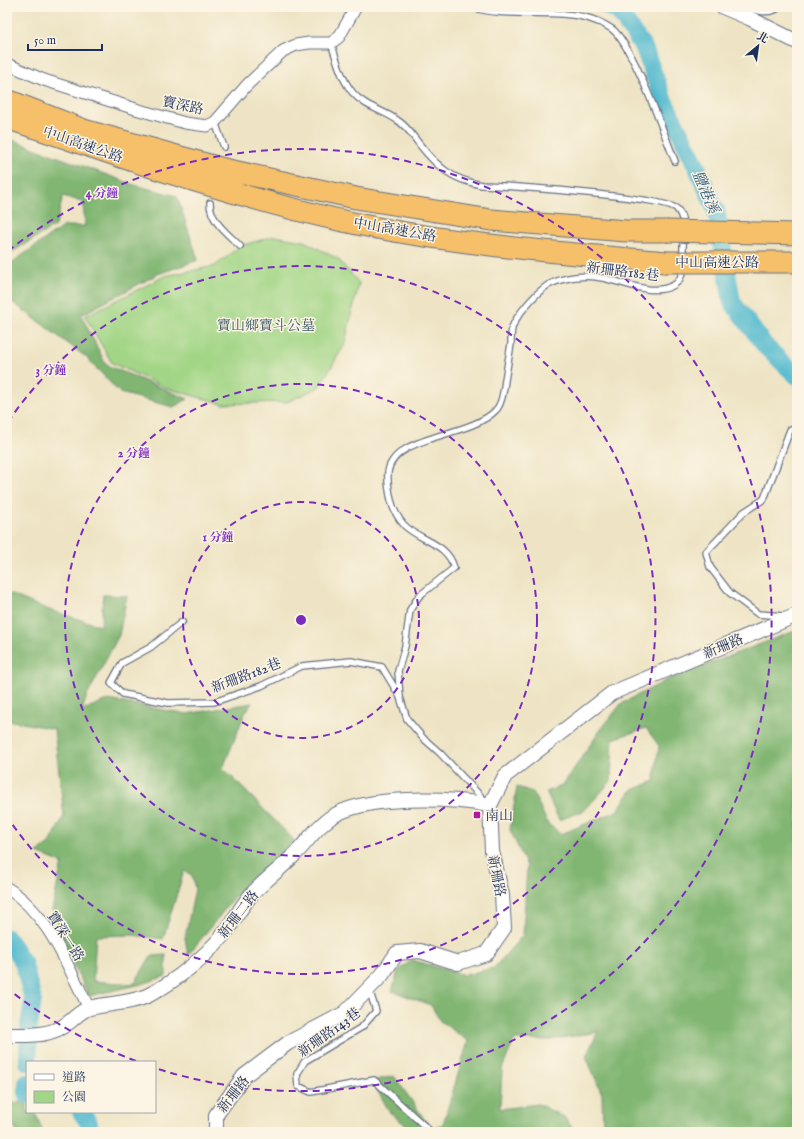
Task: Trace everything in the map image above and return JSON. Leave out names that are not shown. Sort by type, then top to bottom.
[{"type":"highway","name":"中山高速公路","points":[[7,100],[84,130],[224,169],[356,198],[491,220],[626,231],[797,234]]},
{"type":"highway","name":"中山高速公路","points":[[7,118],[239,195],[362,225],[493,245],[666,262],[796,262]]},
{"type":"street","points":[[331,43],[339,37],[356,7]]},
{"type":"street","points":[[723,7],[797,42]]},
{"type":"street","name":"寶深路","points":[[7,64],[44,80],[185,123],[207,126],[215,122],[247,85],[283,51],[296,45],[308,42],[331,43]]},
{"type":"street","name":"新珊路","points":[[216,1132],[216,1115],[244,1076],[288,1043],[345,1013],[382,975],[397,953],[420,951],[458,963],[486,954],[504,928],[502,895],[492,851],[490,805],[506,776],[612,694],[797,615]]},
{"type":"street","name":"新珊二路","points":[[13,1035],[38,1035],[54,1031],[68,1024],[76,1015],[88,1008],[130,1001],[148,995],[169,982],[211,948],[225,933],[252,893],[289,861],[310,836],[330,818],[350,808],[373,803],[446,799],[490,805]]},
{"type":"street","name":"寶深一路","points":[[7,888],[29,908],[45,926],[88,1008]]},
{"type":"lane","points":[[472,7],[508,13],[582,16],[612,30],[624,42],[633,60],[675,161]]},
{"type":"lane","points":[[745,7],[760,12],[775,10],[780,7]]},
{"type":"lane","name":"新珊路182巷","points":[[331,43],[343,79],[353,93],[364,103],[398,120],[408,129],[437,165],[454,178],[468,183],[482,185],[589,193],[658,202],[676,207],[682,216],[683,274],[674,285],[658,290],[642,288],[592,276],[560,279],[546,287],[520,313],[512,328],[504,390],[496,410],[478,422],[457,432],[412,444],[397,454],[388,471],[388,489],[394,509],[404,525],[441,547],[452,560],[454,568],[419,596],[410,610],[405,646],[398,671],[400,697],[407,719],[423,738],[440,753],[490,805]]},
{"type":"lane","points":[[215,122],[224,148]]},
{"type":"lane","points":[[210,203],[210,211],[214,217],[221,227],[240,246]]},
{"type":"lane","points":[[790,430],[764,500],[744,512],[706,552],[710,567],[730,593],[758,614],[782,616],[797,611]]},
{"type":"lane","name":"新珊路182巷","points":[[182,622],[152,647],[122,663],[111,683],[123,694],[168,703],[214,702],[261,686],[302,666],[351,661],[382,667],[400,697]]},
{"type":"lane","name":"新珊路143巷","points":[[369,988],[376,1010],[362,1027],[305,1061],[297,1074],[298,1086],[311,1092],[374,1080],[431,1132]]},
{"type":"green space","points":[[7,138],[134,185],[177,196],[198,260],[158,274],[81,315],[106,365],[188,399],[173,407],[120,393],[86,357],[7,298],[7,266],[64,226],[85,226],[83,202],[63,196],[56,225],[7,255]]},
{"type":"green space","name":"寶山鄉寶斗公墓","points":[[275,236],[304,241],[338,259],[359,283],[344,346],[319,387],[287,402],[223,404],[166,388],[112,363],[85,316],[165,276],[215,266],[240,246]]},
{"type":"green space","points":[[7,593],[49,610],[101,626],[103,595],[127,596],[119,635],[87,696],[82,710],[108,700],[187,714],[252,703],[245,713],[223,768],[295,841],[246,883],[188,955],[185,938],[195,889],[192,875],[184,871],[163,939],[133,935],[96,936],[93,981],[134,984],[151,956],[166,955],[166,976],[142,984],[89,996],[57,931],[52,910],[62,863],[37,853],[50,843],[64,816],[54,729],[7,720],[7,643],[10,637],[7,631]]},
{"type":"green space","points":[[797,630],[797,1132],[603,1132],[602,1094],[586,1056],[598,1032],[550,1040],[514,1040],[502,1069],[500,1109],[538,1104],[564,1117],[575,1132],[416,1132],[391,1114],[372,1081],[394,1076],[431,1128],[443,1124],[468,1041],[440,1021],[431,1005],[392,991],[398,971],[412,960],[464,975],[494,968],[523,935],[527,866],[510,830],[517,787],[533,792],[548,824],[561,834],[617,811],[631,791],[654,781],[659,746],[646,728],[613,739],[611,781],[584,811],[559,820],[546,792],[562,786],[599,732],[621,704],[669,679]]},
{"type":"green space","points":[[7,980],[12,1024],[7,1020]]},
{"type":"green space","points":[[26,1102],[26,1113],[35,1113],[43,1132],[17,1132],[7,1113],[7,1103]]},
{"type":"waterway","name":"鹽港溪","points":[[608,7],[618,11],[644,48],[663,99],[694,161],[716,210],[732,302],[766,347],[797,376]]},
{"type":"waterway","points":[[7,938],[23,962],[33,1000],[29,1026],[28,1061]]},
{"type":"waterway","points":[[82,1113],[89,1123],[88,1132]]},
{"type":"place","name":"南山","points":[[477,815]]}]
